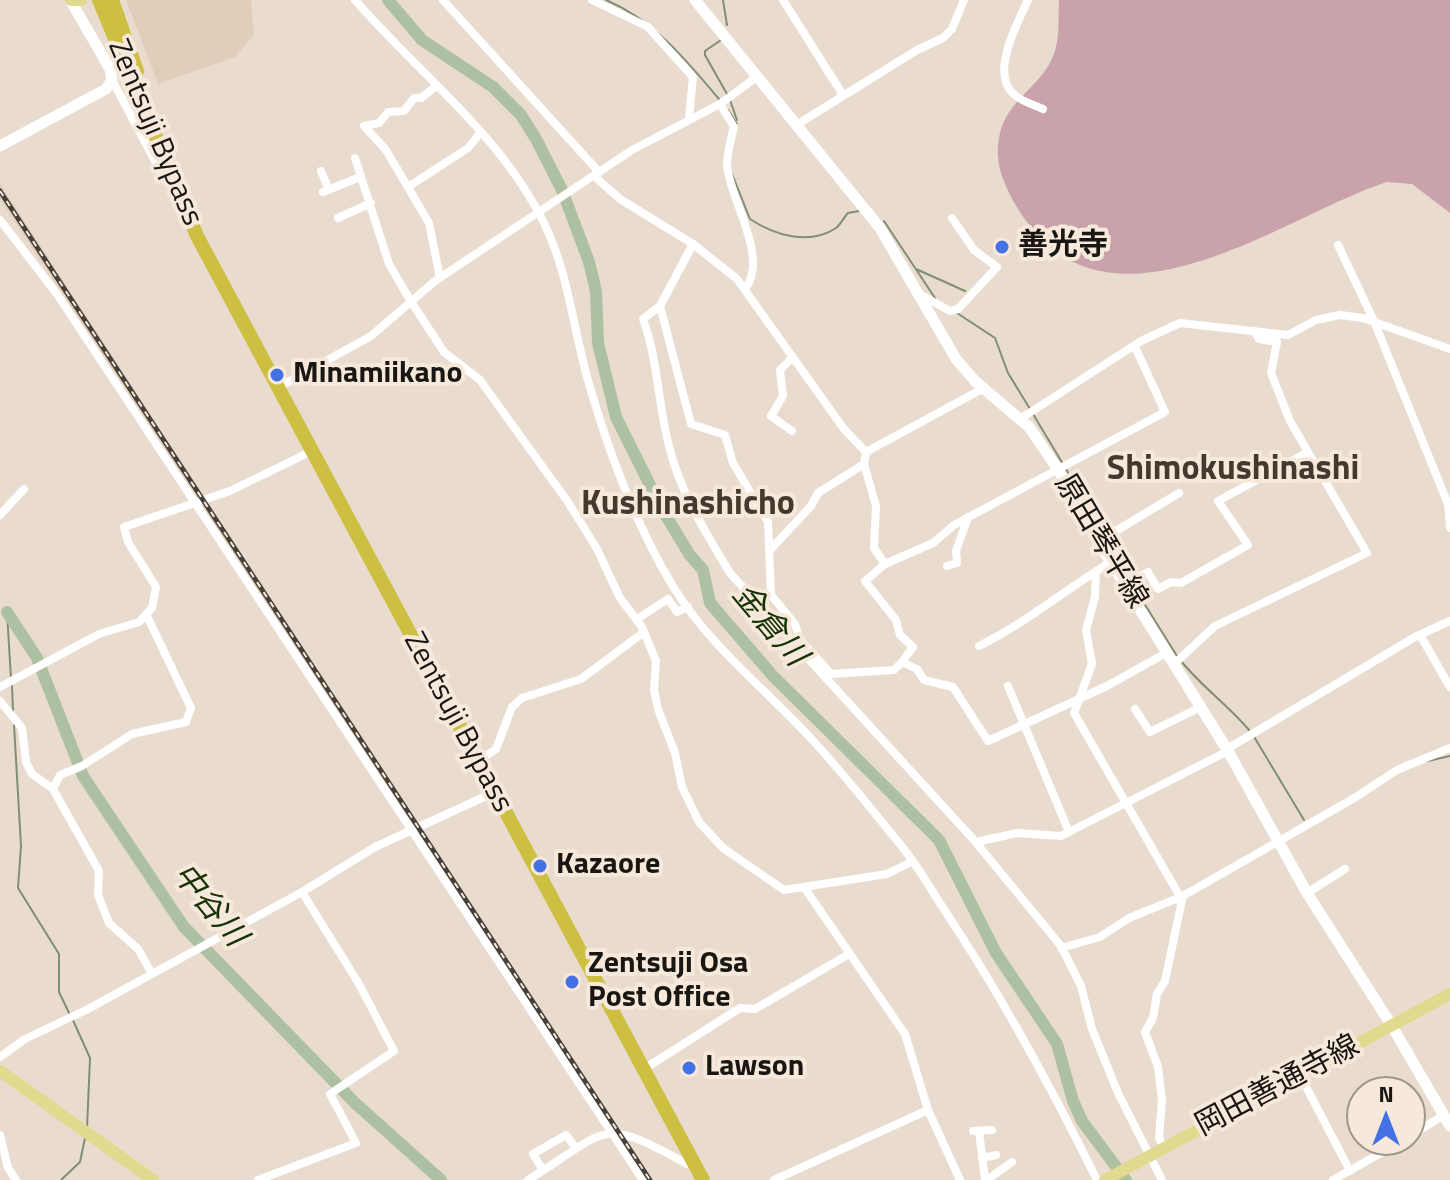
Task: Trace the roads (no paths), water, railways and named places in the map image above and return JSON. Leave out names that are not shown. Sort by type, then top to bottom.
[{"type":"highway","name":"Zentsuji Bypass","points":[[99,0],[160,151],[212,265],[703,1180]]},
{"type":"highway","name":"Zentsuji Bypass","points":[[112,0],[212,265]]},
{"type":"main road","name":"原田琴平線","points":[[695,0],[880,228],[956,359],[984,388],[1028,414],[1063,468],[1102,539],[1111,562],[1128,583],[1166,653],[1177,660],[1307,893],[1392,1026],[1447,1120]]},
{"type":"main road","points":[[0,146],[106,89],[112,80],[110,69],[75,1]]},
{"type":"main road","name":"岡田善通寺線","points":[[1105,1180],[1450,994]]},
{"type":"main road","points":[[0,1071],[153,1180]]},
{"type":"street","points":[[355,0],[481,132],[519,178],[556,251],[572,301],[588,383],[647,537],[688,607],[749,680],[801,728],[903,848],[987,974],[1097,1180]]},
{"type":"street","points":[[443,0],[620,199],[693,244],[745,289],[844,429],[866,452]]},
{"type":"street","points":[[592,0],[648,27],[693,77],[689,118]]},
{"type":"street","points":[[783,0],[843,95]]},
{"type":"street","points":[[798,124],[917,50],[943,38],[952,29],[964,0]]},
{"type":"street","points":[[1028,0],[1004,67],[1006,82],[1010,92],[1043,109]]},
{"type":"street","points":[[279,387],[371,336],[410,300],[440,278],[596,174],[689,118],[724,101],[758,76]]},
{"type":"street","points":[[112,80],[162,174]]},
{"type":"street","points":[[435,87],[421,98],[414,98],[404,111],[388,112],[379,123],[364,126],[386,150],[429,223],[440,278]]},
{"type":"street","points":[[724,101],[734,127],[727,166],[745,222],[753,268],[745,289]]},
{"type":"street","points":[[408,187],[468,148],[481,132]]},
{"type":"street","points":[[355,158],[389,264],[410,300],[444,352],[480,380],[568,502],[597,549],[620,598],[644,632],[656,661],[654,690],[658,709],[675,753],[682,787],[699,822],[723,848],[784,890],[806,890],[887,874],[911,862]]},
{"type":"street","points":[[321,171],[326,191],[360,177]]},
{"type":"street","points":[[338,218],[371,203]]},
{"type":"street","points":[[921,295],[954,310],[997,267],[974,250],[952,218]]},
{"type":"street","points":[[0,220],[57,294],[643,1180]]},
{"type":"street","points":[[693,244],[660,306],[643,319],[652,346],[668,442],[685,491],[730,573],[831,674],[894,670],[913,647],[900,635],[896,620],[865,581],[885,564],[933,543],[968,517],[1165,412],[1135,347]]},
{"type":"street","points":[[1338,245],[1374,321],[1448,504],[1450,528]]},
{"type":"street","points":[[660,306],[691,424],[725,435],[733,463],[765,514],[769,589],[795,624],[798,642],[976,842],[1061,948],[1081,986],[1092,1029],[1118,1093],[1147,1158],[1162,1180]]},
{"type":"street","points":[[1028,414],[1135,347],[1180,323],[1288,335],[1316,320],[1340,315],[1374,321],[1450,349]]},
{"type":"street","points":[[1177,660],[1196,641],[1236,614],[1367,553],[1290,421],[1271,373],[1277,342],[1259,339],[1254,331]]},
{"type":"street","points":[[792,431],[771,416],[783,396],[780,370],[793,357]]},
{"type":"street","points":[[866,452],[984,388]]},
{"type":"street","points":[[0,687],[99,634],[132,625],[147,616],[157,595],[156,587],[128,542],[124,527],[268,475],[287,461],[312,451]]},
{"type":"street","points":[[866,452],[864,464],[876,506],[874,548],[885,564]]},
{"type":"street","points":[[1128,583],[1148,572],[1158,589],[1171,582],[1181,583],[1248,545],[1218,501],[1308,452]]},
{"type":"street","points":[[769,551],[818,493],[864,464]]},
{"type":"street","points":[[0,515],[24,489]]},
{"type":"street","points":[[1102,539],[1133,526],[1159,502],[1179,493]]},
{"type":"street","points":[[947,566],[957,563],[956,551],[968,517]]},
{"type":"street","points":[[979,646],[1015,628],[1067,588],[1111,562]]},
{"type":"street","points":[[1096,571],[1098,577],[1086,630],[1092,664],[1074,713],[1181,897],[1165,981],[1157,994],[1153,1018],[1145,1032],[1158,1067],[1162,1100],[1159,1138],[1164,1148]]},
{"type":"street","points":[[637,619],[668,599],[677,612],[688,607]]},
{"type":"street","points":[[53,789],[60,775],[82,766],[132,734],[186,722],[191,708],[147,616]]},
{"type":"street","points":[[976,842],[1017,833],[1056,836],[1069,832],[1227,750],[1420,635],[1450,621]]},
{"type":"street","points":[[479,761],[496,749],[512,707],[522,698],[581,679],[644,632]]},
{"type":"street","points":[[1420,635],[1450,687]]},
{"type":"street","points":[[902,662],[917,669],[924,680],[953,687],[988,741],[1138,671],[1166,653]]},
{"type":"street","points":[[1008,686],[1069,832]]},
{"type":"street","points":[[0,701],[22,728],[25,756],[32,774],[53,789],[99,871],[98,895],[109,923],[138,949],[151,972]]},
{"type":"street","points":[[1135,709],[1150,732],[1201,707]]},
{"type":"street","points":[[1061,948],[1100,937],[1129,918],[1181,897],[1356,797],[1372,783],[1450,748]]},
{"type":"street","points":[[0,1057],[25,1039],[302,892],[375,847],[495,792]]},
{"type":"street","points":[[1307,893],[1342,874]]},
{"type":"street","points":[[806,890],[905,1034],[928,1110],[960,1180]]},
{"type":"street","points":[[258,1180],[356,1143],[330,1094],[394,1051],[359,984],[302,892]]},
{"type":"street","points":[[644,1069],[740,1008],[755,1009],[849,954]]},
{"type":"street","points":[[1300,1075],[1350,1171]]},
{"type":"street","points":[[774,1180],[928,1110]]},
{"type":"street","points":[[1426,1129],[1447,1120]]},
{"type":"street","points":[[992,1130],[976,1131],[986,1180],[1012,1162]]},
{"type":"street","points":[[528,1180],[576,1148],[611,1132],[641,1138],[687,1164],[695,1164]]},
{"type":"street","points":[[0,1135],[8,1168],[16,1180]]},
{"type":"street","points":[[543,1170],[533,1154],[566,1135],[576,1148]]},
{"type":"street","points":[[982,1158],[996,1155]]},
{"type":"street","points":[[1333,1180],[1376,1156]]},
{"type":"waterway","name":"金倉川","points":[[388,0],[422,40],[493,87],[521,115],[562,190],[589,262],[596,291],[598,343],[616,417],[662,509],[689,554],[703,570],[710,603],[773,676],[939,840],[996,953],[1057,1044],[1082,1121],[1126,1180]]},
{"type":"waterway","points":[[606,0],[654,30],[719,99]]},
{"type":"waterway","points":[[723,0],[727,25]]},
{"type":"waterway","points":[[721,40],[705,51],[705,55],[727,94]]},
{"type":"waterway","points":[[730,100],[737,120]]},
{"type":"waterway","points":[[728,110],[737,124]]},
{"type":"waterway","points":[[732,174],[750,219],[781,234],[803,237],[826,233],[836,228],[848,213],[859,211]]},
{"type":"waterway","points":[[884,221],[935,298]]},
{"type":"waterway","points":[[916,269],[965,291]]},
{"type":"waterway","points":[[957,313],[995,338],[1008,373],[1030,409]]},
{"type":"waterway","points":[[1033,414],[1063,464]]},
{"type":"waterway","points":[[1066,469],[1102,534]]},
{"type":"waterway","points":[[1105,539],[1128,579]]},
{"type":"waterway","points":[[1132,584],[1177,656]]},
{"type":"waterway","points":[[7,612],[11,679]]},
{"type":"waterway","name":"中谷川","points":[[7,612],[37,658],[83,776],[184,927],[355,1103],[441,1180]]},
{"type":"waterway","points":[[1181,661],[1249,730]]},
{"type":"waterway","points":[[12,686],[13,711]]},
{"type":"waterway","points":[[14,725],[21,846],[18,888],[59,954],[59,992],[69,1013]]},
{"type":"waterway","points":[[1253,735],[1304,820]]},
{"type":"waterway","points":[[1428,761],[1450,756]]},
{"type":"waterway","points":[[72,1018],[90,1058],[87,1128]]},
{"type":"waterway","points":[[61,1180],[80,1162],[85,1138]]},
{"type":"railway","points":[[0,191],[650,1180]]},
{"type":"place","name":"善光寺","points":[[1002,247]]},
{"type":"place","name":"Minamiikano","points":[[277,375]]},
{"type":"place","name":"Kazaore","points":[[540,866]]},
{"type":"place","name":"Zentsuji Osa Post Office","points":[[572,982]]},
{"type":"place","name":"Lawson","points":[[689,1068]]},
{"type":"district","name":"Shimokushinashi","points":[[1233,471]]},
{"type":"district","name":"Kushinashicho","points":[[688,506]]}]
